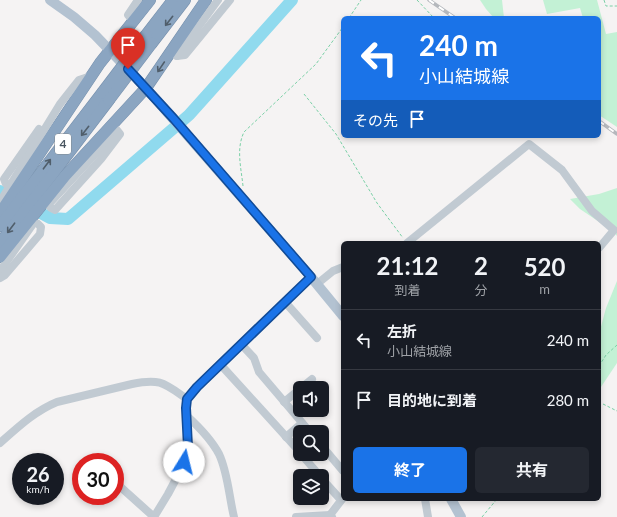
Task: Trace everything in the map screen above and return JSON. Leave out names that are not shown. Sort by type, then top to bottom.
[{"type":"highway","points":[[0,257],[16,212],[29,197],[91,76],[150,0]]},
{"type":"highway","name":"4","points":[[0,226],[16,212],[29,197],[106,97],[149,39],[173,0]]},
{"type":"highway","name":"4","points":[[149,39],[185,0]]},
{"type":"highway","points":[[29,197],[65,176],[146,88],[174,55],[206,0]]},
{"type":"highway","name":"4","points":[[0,243],[16,212]]},
{"type":"main road","points":[[50,0],[74,17],[110,50],[146,88],[314,280],[341,314]]},
{"type":"main road","points":[[452,501],[461,517]]},
{"type":"street","points":[[133,21],[128,14],[138,0]]},
{"type":"street","points":[[174,55],[218,0]]},
{"type":"street","points":[[174,55],[185,55],[230,0]]},
{"type":"street","points":[[0,271],[16,212],[29,197],[6,184],[4,179],[54,109],[60,104],[79,80],[91,76]]},
{"type":"street","points":[[409,241],[529,144],[562,170],[592,211],[614,230],[601,246]]},
{"type":"street","points":[[0,278],[5,275],[40,234],[41,227],[16,212]]},
{"type":"street","points":[[124,490],[154,517],[168,494],[184,462],[188,447],[187,399],[220,364],[285,302],[314,280],[341,268]]},
{"type":"street","points":[[285,302],[317,338]]},
{"type":"street","points":[[241,344],[254,358],[259,372],[302,423],[286,437]]},
{"type":"street","points":[[220,364],[293,444]]},
{"type":"street","points":[[0,443],[28,419],[49,405],[143,381],[156,381],[168,385],[187,399]]},
{"type":"street","points":[[284,402],[293,394]]},
{"type":"street","points":[[187,416],[211,441],[219,455],[225,472],[234,517]]},
{"type":"street","points":[[329,454],[341,469]]},
{"type":"street","points":[[308,461],[314,469]]},
{"type":"street","points":[[329,486],[341,498]]},
{"type":"street","points":[[296,517],[331,516],[341,501]]},
{"type":"street","points":[[424,501],[428,517]]},
{"type":"path","points":[[350,16],[361,0]]},
{"type":"path","points":[[417,0],[432,16]]},
{"type":"path","points":[[604,0],[606,6],[617,6]]},
{"type":"path","points":[[243,187],[239,150],[240,140],[244,132],[316,64],[341,30]]},
{"type":"path","points":[[304,94],[336,134],[377,203],[406,241]]},
{"type":"path","points":[[601,363],[617,345]]},
{"type":"path","points":[[603,404],[617,411]]},
{"type":"path","points":[[482,517],[495,501]]},
{"type":"green space","points":[[480,0],[502,0],[504,16],[492,16]]},
{"type":"green space","points":[[543,0],[597,0],[606,34],[617,32],[617,127],[601,116],[601,16],[582,16],[580,8],[547,14]]},
{"type":"green space","points":[[617,188],[617,236],[614,232],[580,209],[570,199],[599,194]]},
{"type":"green space","points":[[617,281],[617,363],[601,387],[601,327],[606,308]]},
{"type":"waterway","points":[[0,191],[50,218],[68,219],[189,115],[292,0]]},
{"type":"railway","points":[[429,0],[452,16]]},
{"type":"railway","points":[[601,122],[617,134]]},
{"type":"route","points":[[128,69],[174,119],[311,277],[197,387],[187,399],[188,447],[184,462]]}]
